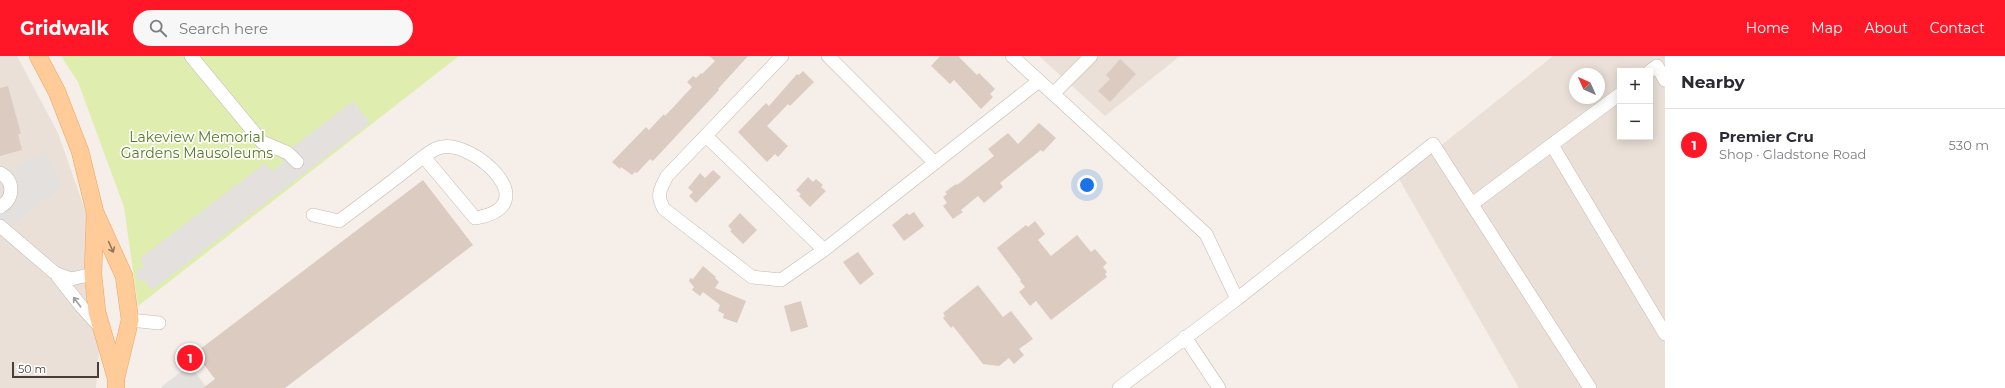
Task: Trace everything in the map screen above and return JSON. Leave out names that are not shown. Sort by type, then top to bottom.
[{"type":"main road","points":[[38,56],[57,92],[80,150],[95,212],[124,276],[130,320],[116,383]]},
{"type":"main road","points":[[95,212],[93,274],[97,312],[116,383]]},
{"type":"main road","points":[[93,274],[100,269],[111,268],[124,276]]},
{"type":"main road","points":[[102,328],[111,331],[130,320]]},
{"type":"street","points":[[191,56],[262,142],[288,153],[297,162]]},
{"type":"street","points":[[782,56],[667,176],[660,190],[659,201],[664,209],[752,277],[781,280],[824,250],[1039,81]]},
{"type":"street","points":[[828,56],[935,163]]},
{"type":"street","points":[[1012,56],[1206,234],[1237,299]]},
{"type":"street","points":[[1054,94],[1091,56]]},
{"type":"street","points":[[1653,69],[1657,66],[1665,80]]},
{"type":"street","points":[[1472,204],[1617,96]]},
{"type":"street","points":[[706,136],[824,250]]},
{"type":"street","points":[[1120,388],[1185,337],[1237,299],[1433,144],[1590,388]]},
{"type":"street","points":[[1552,145],[1665,334]]},
{"type":"street","points":[[313,215],[339,221],[424,157],[441,147],[451,146],[462,148],[485,164],[502,181],[507,191],[506,201],[499,209],[488,216],[475,218],[424,157]]},
{"type":"street","points":[[0,174],[7,178],[11,188],[10,198],[0,207]]},
{"type":"street","points":[[0,226],[56,272],[70,279],[93,274]]},
{"type":"street","points":[[56,272],[81,306],[102,328]]},
{"type":"street","points":[[130,320],[159,323]]},
{"type":"street","points":[[1185,337],[1219,388]]},
{"type":"shaded area","points":[[0,56],[17,56],[58,133],[91,227],[101,322],[96,388],[0,388]]},
{"type":"shaded area","points":[[1039,56],[1180,56],[1105,116]]},
{"type":"shaded area","points":[[1553,56],[1665,56],[1665,388],[1519,388],[1399,179]]},
{"type":"shaded area","points":[[353,101],[370,123],[152,290],[144,280],[138,281],[136,270],[145,266],[139,259],[265,163],[272,171],[283,163],[281,156]]},
{"type":"shaded area","points":[[45,152],[63,185],[0,237],[0,173]]},
{"type":"shaded area","points":[[190,365],[207,388],[161,387]]},
{"type":"green space","name":"Lakeview Memorial Gardens Mausoleums","points":[[61,56],[459,56],[138,306],[124,207],[78,82]]},
{"type":"building","points":[[709,56],[748,56],[718,89],[719,90],[653,161],[650,159],[637,173],[635,172],[632,175],[621,167],[620,169],[612,162],[646,127],[649,130],[664,114],[665,116],[692,87],[687,82],[693,76],[696,78],[701,73],[702,74],[715,61]]},
{"type":"building","points":[[940,56],[958,56],[977,75],[979,73],[995,89],[990,94],[993,97],[981,109],[954,80],[950,84],[931,66]]},
{"type":"building","points":[[1120,59],[1136,74],[1110,102],[1098,91],[1110,79],[1106,75]]},
{"type":"building","points":[[803,71],[814,82],[790,106],[788,104],[767,126],[788,146],[778,157],[775,154],[767,162],[738,132],[766,103],[769,106],[797,74],[799,75]]},
{"type":"building","points":[[8,86],[21,134],[18,134],[22,150],[0,156],[0,88]]},
{"type":"building","points":[[1039,123],[1056,138],[1043,152],[1041,150],[1000,183],[1003,187],[984,203],[978,196],[961,210],[963,212],[953,219],[943,206],[947,203],[943,197],[947,194],[945,192],[956,184],[957,185],[994,156],[988,149],[1008,133],[1018,144]]},
{"type":"building","points":[[713,170],[721,177],[696,203],[689,196],[693,192],[688,188],[700,173],[705,178]]},
{"type":"building","points":[[808,177],[813,182],[816,179],[823,185],[821,187],[826,191],[810,207],[799,196],[801,194],[796,190]]},
{"type":"building","points":[[423,180],[473,245],[285,388],[203,388],[215,379],[195,353]]},
{"type":"building","points":[[914,212],[924,226],[904,241],[892,225],[907,213],[909,215]]},
{"type":"building","points":[[740,213],[757,230],[743,244],[730,231],[732,230],[728,226]]},
{"type":"building","points":[[1035,221],[1045,234],[1038,240],[1051,256],[1077,235],[1091,252],[1095,249],[1107,263],[1103,267],[1107,272],[1105,274],[1107,277],[1051,320],[1036,301],[1030,306],[1019,292],[1025,287],[997,248],[1026,225],[1028,227]]},
{"type":"building","points":[[858,252],[874,274],[860,285],[843,262]]},
{"type":"building","points":[[703,266],[716,277],[715,278],[719,282],[715,288],[746,301],[737,323],[723,318],[724,314],[718,311],[720,305],[703,292],[700,296],[692,290],[694,287],[689,281],[690,278],[693,279]]},
{"type":"building","points":[[978,285],[1003,317],[1011,311],[1033,339],[1019,349],[1024,355],[1014,364],[1009,358],[999,366],[983,364],[953,326],[951,328],[943,318],[945,316],[943,313]]},
{"type":"building","points":[[801,301],[808,327],[791,332],[784,306]]},
{"type":"place","name":"Premier Cru","points":[[190,358]]}]
